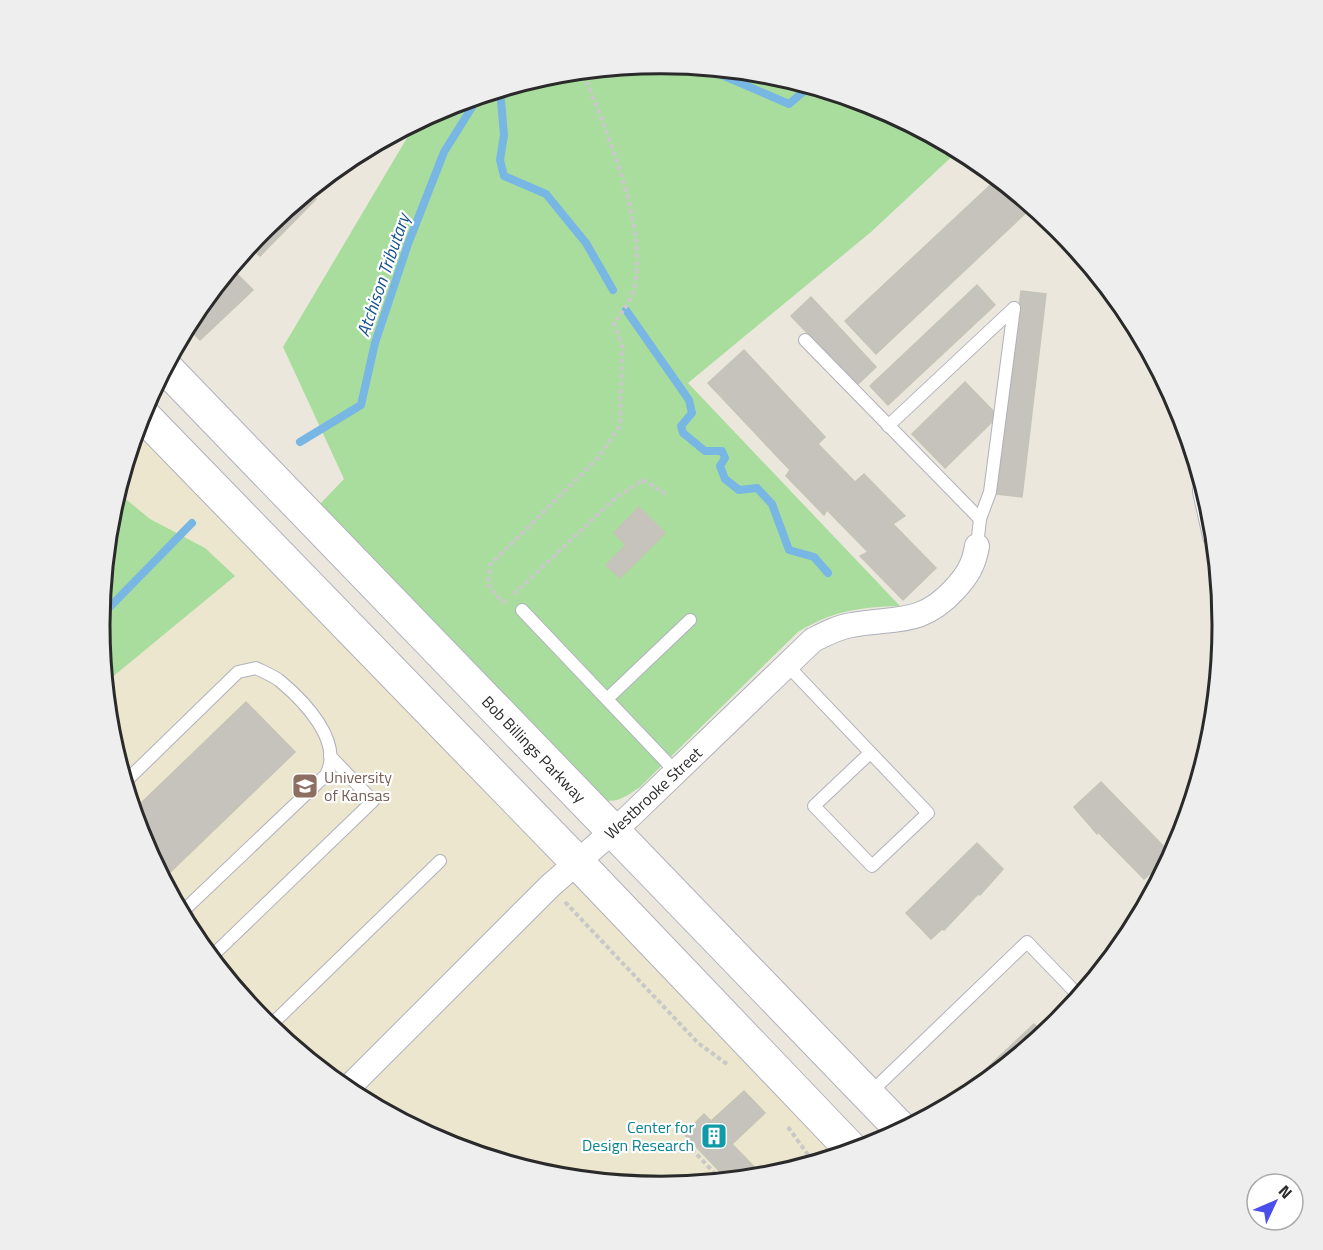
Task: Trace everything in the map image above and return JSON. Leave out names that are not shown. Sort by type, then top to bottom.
[{"type":"main road","name":"Bob Billings Parkway","points":[[171,373],[896,1124]]},
{"type":"main road","points":[[149,421],[577,862],[847,1144]]},
{"type":"street","name":"Westbrooke Street","points":[[353,1083],[503,931],[676,772],[813,640],[827,632],[850,625],[911,619],[928,613],[968,575],[977,546]]},
{"type":"lane","points":[[888,426],[1014,308],[990,492],[980,519],[977,546]]},
{"type":"lane","points":[[805,340],[980,519]]},
{"type":"lane","points":[[522,610],[676,772]]},
{"type":"lane","points":[[607,699],[690,620]]},
{"type":"lane","points":[[787,665],[928,813],[872,866],[814,806],[870,753]]},
{"type":"lane","points":[[131,775],[238,672],[256,668],[279,680],[318,721],[332,765],[326,775],[188,907]]},
{"type":"lane","points":[[217,951],[373,801],[330,756]]},
{"type":"lane","points":[[277,1020],[440,861]]},
{"type":"lane","points":[[868,1095],[1027,942],[1074,991]]},
{"type":"path","points":[[585,79],[632,212],[638,264],[633,294],[614,323],[622,346],[620,426],[597,459],[490,565],[488,585],[503,602],[614,499],[643,480],[666,494]]},
{"type":"path","points":[[689,1139],[685,1142],[715,1174]]},
{"type":"shaded area","name":"University of Kansas","points":[[143,438],[535,838],[831,1150],[804,1158],[733,1172],[662,1176],[590,1172],[519,1158],[450,1135],[386,1103],[326,1063],[272,1015],[224,961],[184,901],[152,836],[139,802],[121,733],[111,661],[111,589],[121,517]]},
{"type":"green space","points":[[625,75],[698,75],[733,78],[804,92],[873,115],[952,156],[871,232],[688,383],[900,606],[872,608],[835,615],[798,632],[640,787],[612,801],[602,799],[319,505],[344,479],[283,347],[409,135],[450,115],[519,92],[590,78]]},
{"type":"green space","points":[[125,499],[150,519],[205,548],[235,576],[113,677],[111,589]]},
{"type":"building","points":[[992,183],[1027,212],[876,354],[845,321]]},
{"type":"building","points":[[314,197],[316,199],[260,256],[256,252]]},
{"type":"building","points":[[237,274],[253,290],[200,340],[194,334]]},
{"type":"building","points":[[977,285],[995,305],[888,405],[870,386]]},
{"type":"building","points":[[1021,291],[1046,294],[1022,497],[997,494]]},
{"type":"building","points":[[811,297],[876,367],[857,385],[791,316]]},
{"type":"building","points":[[744,350],[825,437],[818,444],[855,482],[864,474],[905,516],[893,524],[936,568],[903,600],[860,556],[868,552],[827,510],[824,515],[786,476],[790,470],[708,383]]},
{"type":"building","points":[[965,382],[998,416],[945,468],[912,434]]},
{"type":"building","points":[[639,507],[665,533],[620,578],[606,565],[626,545],[614,533]]},
{"type":"building","points":[[246,702],[295,752],[169,873],[140,804]]},
{"type":"building","points":[[1101,782],[1165,848],[1157,867],[1144,879],[1098,832],[1097,834],[1074,807]]},
{"type":"building","points":[[977,843],[1003,869],[944,930],[942,929],[931,939],[906,913]]},
{"type":"building","points":[[1034,1024],[1038,1028],[997,1063],[976,1078]]},
{"type":"building","name":"Center for Design Research","points":[[744,1091],[765,1113],[732,1144],[756,1168],[721,1173],[684,1134],[704,1114],[711,1121]]},
{"type":"waterway","name":"Atchison Tributary","points":[[727,78],[789,104],[803,92]]},
{"type":"waterway","points":[[501,98],[504,135],[500,160],[504,176],[546,194],[586,243],[613,290]]},
{"type":"waterway","name":"Atchison Tributary","points":[[300,442],[361,405],[375,343],[408,244],[444,152],[472,107]]},
{"type":"waterway","points":[[626,310],[689,400],[692,413],[681,426],[683,433],[705,451],[722,451],[725,458],[720,466],[725,479],[739,490],[757,488],[772,504],[789,550],[814,557],[828,573]]},
{"type":"waterway","name":"Atchison Tributary","points":[[111,606],[192,523]]},
{"type":"place","name":"University of Kansas","points":[[305,786]]},
{"type":"place","name":"Center for Design Research","points":[[714,1136]]}]
